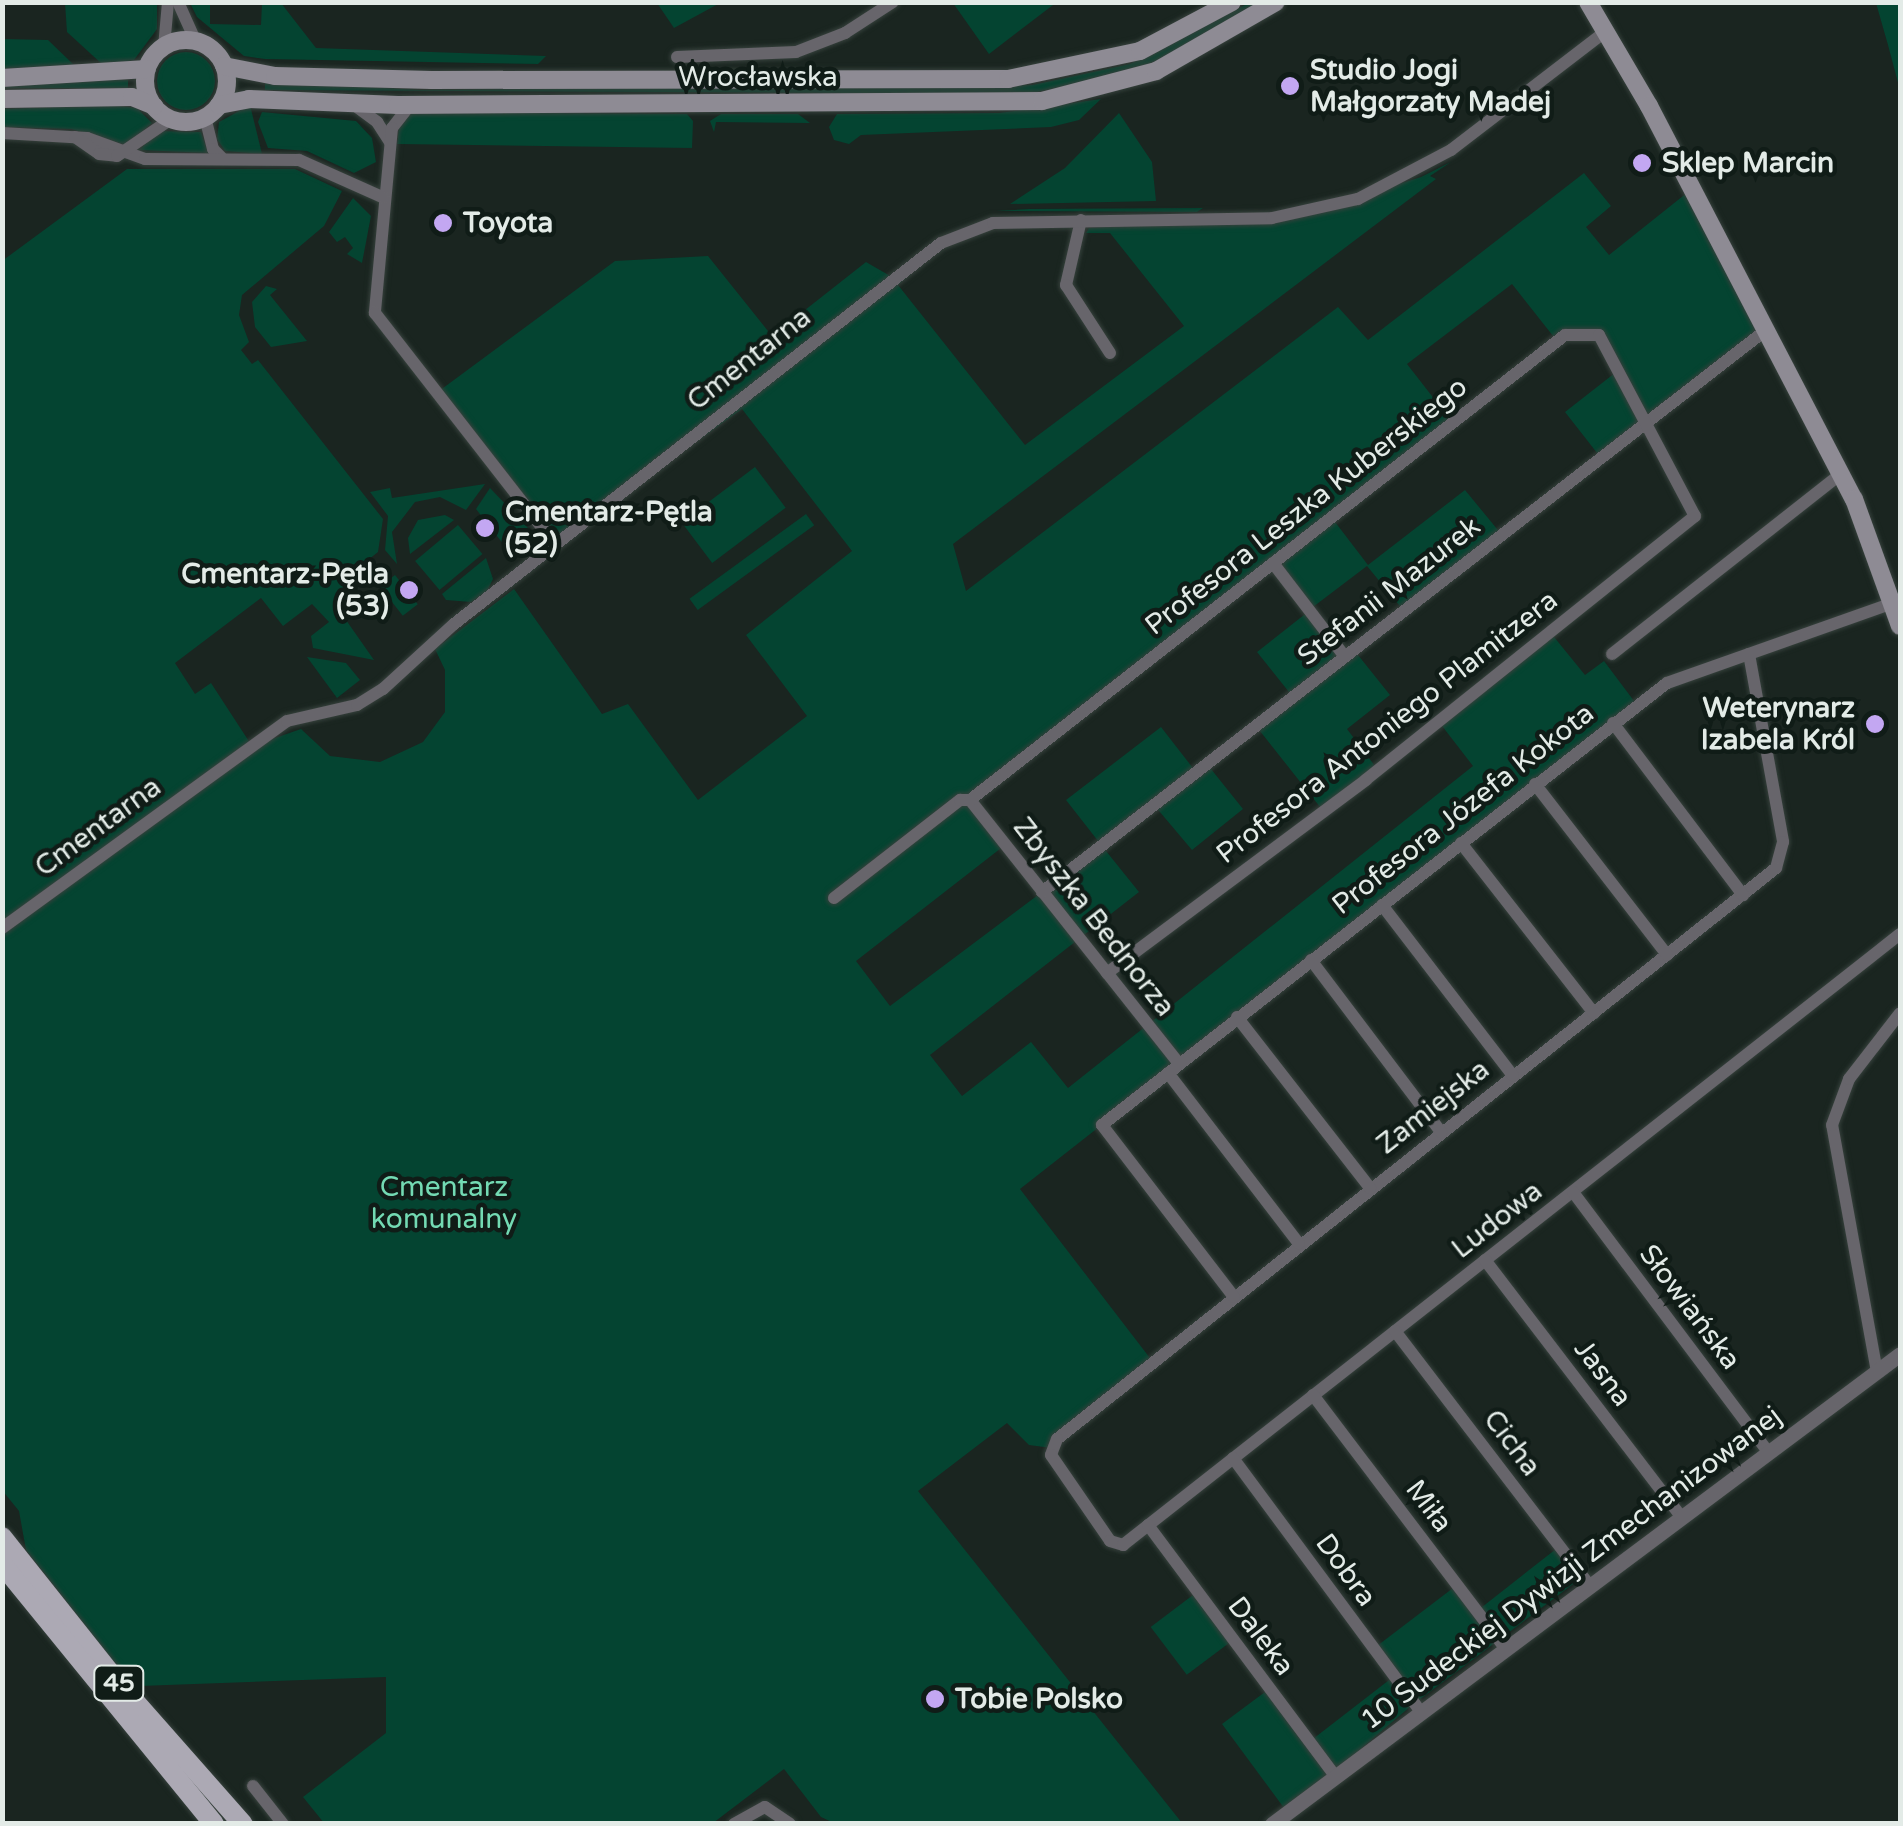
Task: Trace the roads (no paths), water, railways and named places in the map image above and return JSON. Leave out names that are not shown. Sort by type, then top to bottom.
[{"type":"main road","name":"Wrocławska","points":[[224,66],[275,76],[414,80],[1008,79],[1140,51],[1232,2]]},
{"type":"main road","name":"Wrocławska","points":[[212,111],[249,98],[410,105],[1042,101],[1156,71],[1276,2]]},
{"type":"main road","points":[[1588,2],[1841,474],[1900,626]]},
{"type":"main road","points":[[2,99],[132,97],[154,106],[170,119],[212,111],[224,66],[196,42],[164,47],[147,69],[154,106]]},
{"type":"main road","points":[[2,78],[147,69]]},
{"type":"main road","name":"45","points":[[2,1537],[115,1679],[244,1824]]},
{"type":"main road","name":"45","points":[[2,1564],[214,1824]]},
{"type":"street","points":[[164,47],[168,2]]},
{"type":"street","points":[[178,2],[196,42]]},
{"type":"street","points":[[677,57],[796,52],[844,33],[893,2]]},
{"type":"street","name":"Cmentarna","points":[[2,928],[287,721],[368,699],[555,544],[940,243],[993,223],[1272,218],[1358,199],[1450,150],[1606,32]]},
{"type":"street","points":[[352,103],[377,122],[390,142]]},
{"type":"street","points":[[410,105],[394,120],[390,142],[372,295],[378,321],[555,544]]},
{"type":"street","points":[[212,111],[213,150],[223,159]]},
{"type":"street","points":[[126,153],[170,119]]},
{"type":"street","points":[[2,132],[73,136],[99,154],[299,160],[382,197]]},
{"type":"street","points":[[1081,220],[1066,285],[1110,353]]},
{"type":"street","name":"Stefanii Mazurek","points":[[1042,892],[1766,330]]},
{"type":"street","name":"Profesora Leszka Kuberskiego","points":[[834,898],[960,800],[970,800],[1572,332],[1593,332],[1606,341],[1648,422]]},
{"type":"street","name":"Profesora Antoniego Plamitzera","points":[[1106,974],[1366,780],[1695,516],[1648,422]]},
{"type":"street","points":[[1612,654],[1841,474]]},
{"type":"street","points":[[1273,564],[1345,657]]},
{"type":"street","name":"Profesora Józefa Kokota","points":[[1234,1297],[1102,1125],[1667,682],[1892,603]]},
{"type":"street","name":"Zamiejska","points":[[1123,1545],[1110,1541],[1052,1448],[1299,1244],[1743,895],[1784,854],[1749,654]]},
{"type":"street","points":[[1613,723],[1743,895]]},
{"type":"street","points":[[1534,784],[1667,955]]},
{"type":"street","name":"Zbyszka Bednorza","points":[[970,800],[1106,974],[1299,1244]]},
{"type":"street","points":[[1461,843],[1594,1013]]},
{"type":"street","points":[[1382,905],[1513,1076]]},
{"type":"street","name":"Ludowa","points":[[1123,1545],[1900,934]]},
{"type":"street","points":[[1311,960],[1441,1132]]},
{"type":"street","points":[[1876,1372],[1832,1125],[1849,1079],[1900,1013]]},
{"type":"street","points":[[1237,1018],[1370,1188]]},
{"type":"street","name":"Słowiańska","points":[[1573,1192],[1768,1452]]},
{"type":"street","name":"Jasna","points":[[1486,1260],[1680,1516]]},
{"type":"street","name":"Cicha","points":[[1396,1331],[1589,1586]]},
{"type":"street","name":"10 Sudeckiej Dywizji Zmechanizowanej","points":[[1272,1824],[1900,1354]]},
{"type":"street","name":"Miła","points":[[1313,1394],[1505,1648]]},
{"type":"street","name":"Dobra","points":[[1233,1458],[1421,1712]]},
{"type":"street","name":"Daleka","points":[[1148,1525],[1335,1776]]},
{"type":"street","points":[[253,1786],[283,1824]]},
{"type":"street","points":[[734,1824],[765,1807],[790,1824]]},
{"type":"place","name":"Studio Jogi Małgorzaty Madej","points":[[1290,86]]},
{"type":"place","name":"Sklep Marcin","points":[[1642,163]]},
{"type":"place","name":"Toyota","points":[[443,223]]},
{"type":"place","name":"Cmentarz-Pętla (52)","points":[[485,528]]},
{"type":"place","name":"Cmentarz-Pętla (53)","points":[[409,590]]},
{"type":"place","name":"Weterynarz Izabela Król","points":[[1875,724]]},
{"type":"place","name":"Tobie Polsko","points":[[935,1699]]},
{"type":"park label","name":"Cmentarz komunalny","points":[[444,1203]]}]
